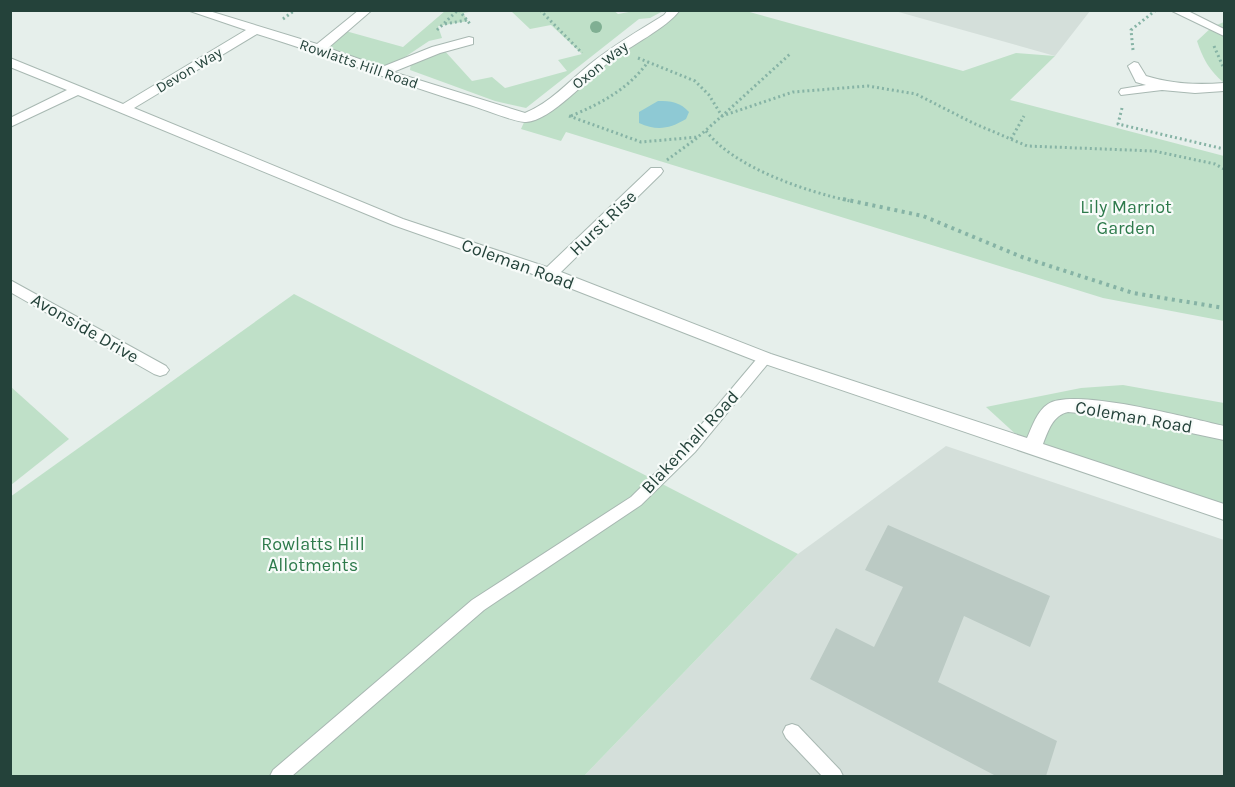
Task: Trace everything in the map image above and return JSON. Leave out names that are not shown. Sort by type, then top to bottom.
[{"type":"street","name":"Rowlatts Hill Road","points":[[192,10],[214,13],[255,30],[319,48],[421,86],[526,118]]},
{"type":"street","points":[[319,48],[367,10]]},
{"type":"street","name":"Oxon Way","points":[[526,118],[549,108],[594,67],[629,41],[668,18],[675,10]]},
{"type":"street","points":[[1175,10],[1224,33]]},
{"type":"street","name":"Devon Way","points":[[124,109],[255,30]]},
{"type":"street","points":[[384,71],[436,50],[469,41]]},
{"type":"street","name":"Coleman Road","points":[[10,62],[398,222],[550,274],[765,358],[1224,512]]},
{"type":"street","points":[[1134,66],[1141,79],[1162,86],[1195,89],[1224,87]]},
{"type":"street","points":[[1126,92],[1162,86]]},
{"type":"street","points":[[10,123],[77,90]]},
{"type":"street","name":"Hurst Rise","points":[[550,274],[656,171]]},
{"type":"street","name":"Avonside Drive","points":[[10,285],[160,370]]},
{"type":"street","name":"Coleman Road","points":[[1032,449],[1048,414],[1060,405],[1087,405],[1224,433]]},
{"type":"lane","name":"Blakenhall Road","points":[[279,777],[478,605],[636,501],[690,448],[765,358]]},
{"type":"lane","points":[[792,732],[834,777]]},
{"type":"path","points":[[540,10],[594,67]]},
{"type":"path","points":[[1134,66],[1131,30],[1156,10]]},
{"type":"path","points":[[444,24],[467,20]]},
{"type":"path","points":[[656,171],[706,131],[790,54]]},
{"type":"path","points":[[571,116],[613,97],[638,77],[648,62],[695,81],[709,96],[722,116]]},
{"type":"path","points":[[722,116],[793,92],[868,86],[916,94],[973,123],[1027,146],[1154,151],[1215,164],[1224,169]]},
{"type":"path","points":[[1126,92],[1118,124],[1224,149]]},
{"type":"path","points":[[549,108],[641,142],[698,137]]},
{"type":"path","points":[[1011,139],[1024,116]]},
{"type":"path","points":[[706,131],[717,145],[758,171],[843,200],[923,216],[1022,257],[1133,293],[1224,308]]},
{"type":"shaded area","points":[[1090,10],[1055,56],[895,11]]},
{"type":"shaded area","points":[[946,446],[1224,540],[1224,776],[584,776],[798,554]]},
{"type":"green space","points":[[613,10],[618,14],[634,11],[663,11],[650,18],[639,19],[526,108],[495,101],[410,70],[411,63],[443,49],[472,81],[492,77],[505,88],[567,71],[558,60],[582,54],[551,25],[530,29],[511,11]]},
{"type":"green space","points":[[445,11],[475,11],[463,13],[468,21],[438,26],[442,38],[429,41],[384,71],[321,49],[342,30],[403,47]]},
{"type":"green space","name":"Lily Marriot Garden","points":[[675,11],[746,11],[963,71],[1016,53],[1055,56],[1010,100],[1224,156],[1224,321],[1103,298],[566,132],[561,141],[521,129],[526,118],[594,67],[627,51]]},
{"type":"green space","points":[[1224,22],[1224,83],[1207,64],[1197,41],[1212,27]]},
{"type":"green space","name":"Rowlatts Hill Allotments","points":[[294,294],[798,554],[584,776],[11,776],[10,497]]},
{"type":"green space","points":[[1123,385],[1224,403],[1224,512],[1032,449],[986,407],[1081,388]]},
{"type":"green space","points":[[11,387],[69,439],[11,485]]},
{"type":"water","points":[[658,101],[679,104],[689,112],[686,119],[663,128],[639,123],[639,112]]},
{"type":"building","points":[[888,525],[1050,596],[1030,647],[964,616],[938,682],[1057,741],[1046,776],[996,776],[810,679],[836,628],[874,647],[903,587],[865,570]]}]
